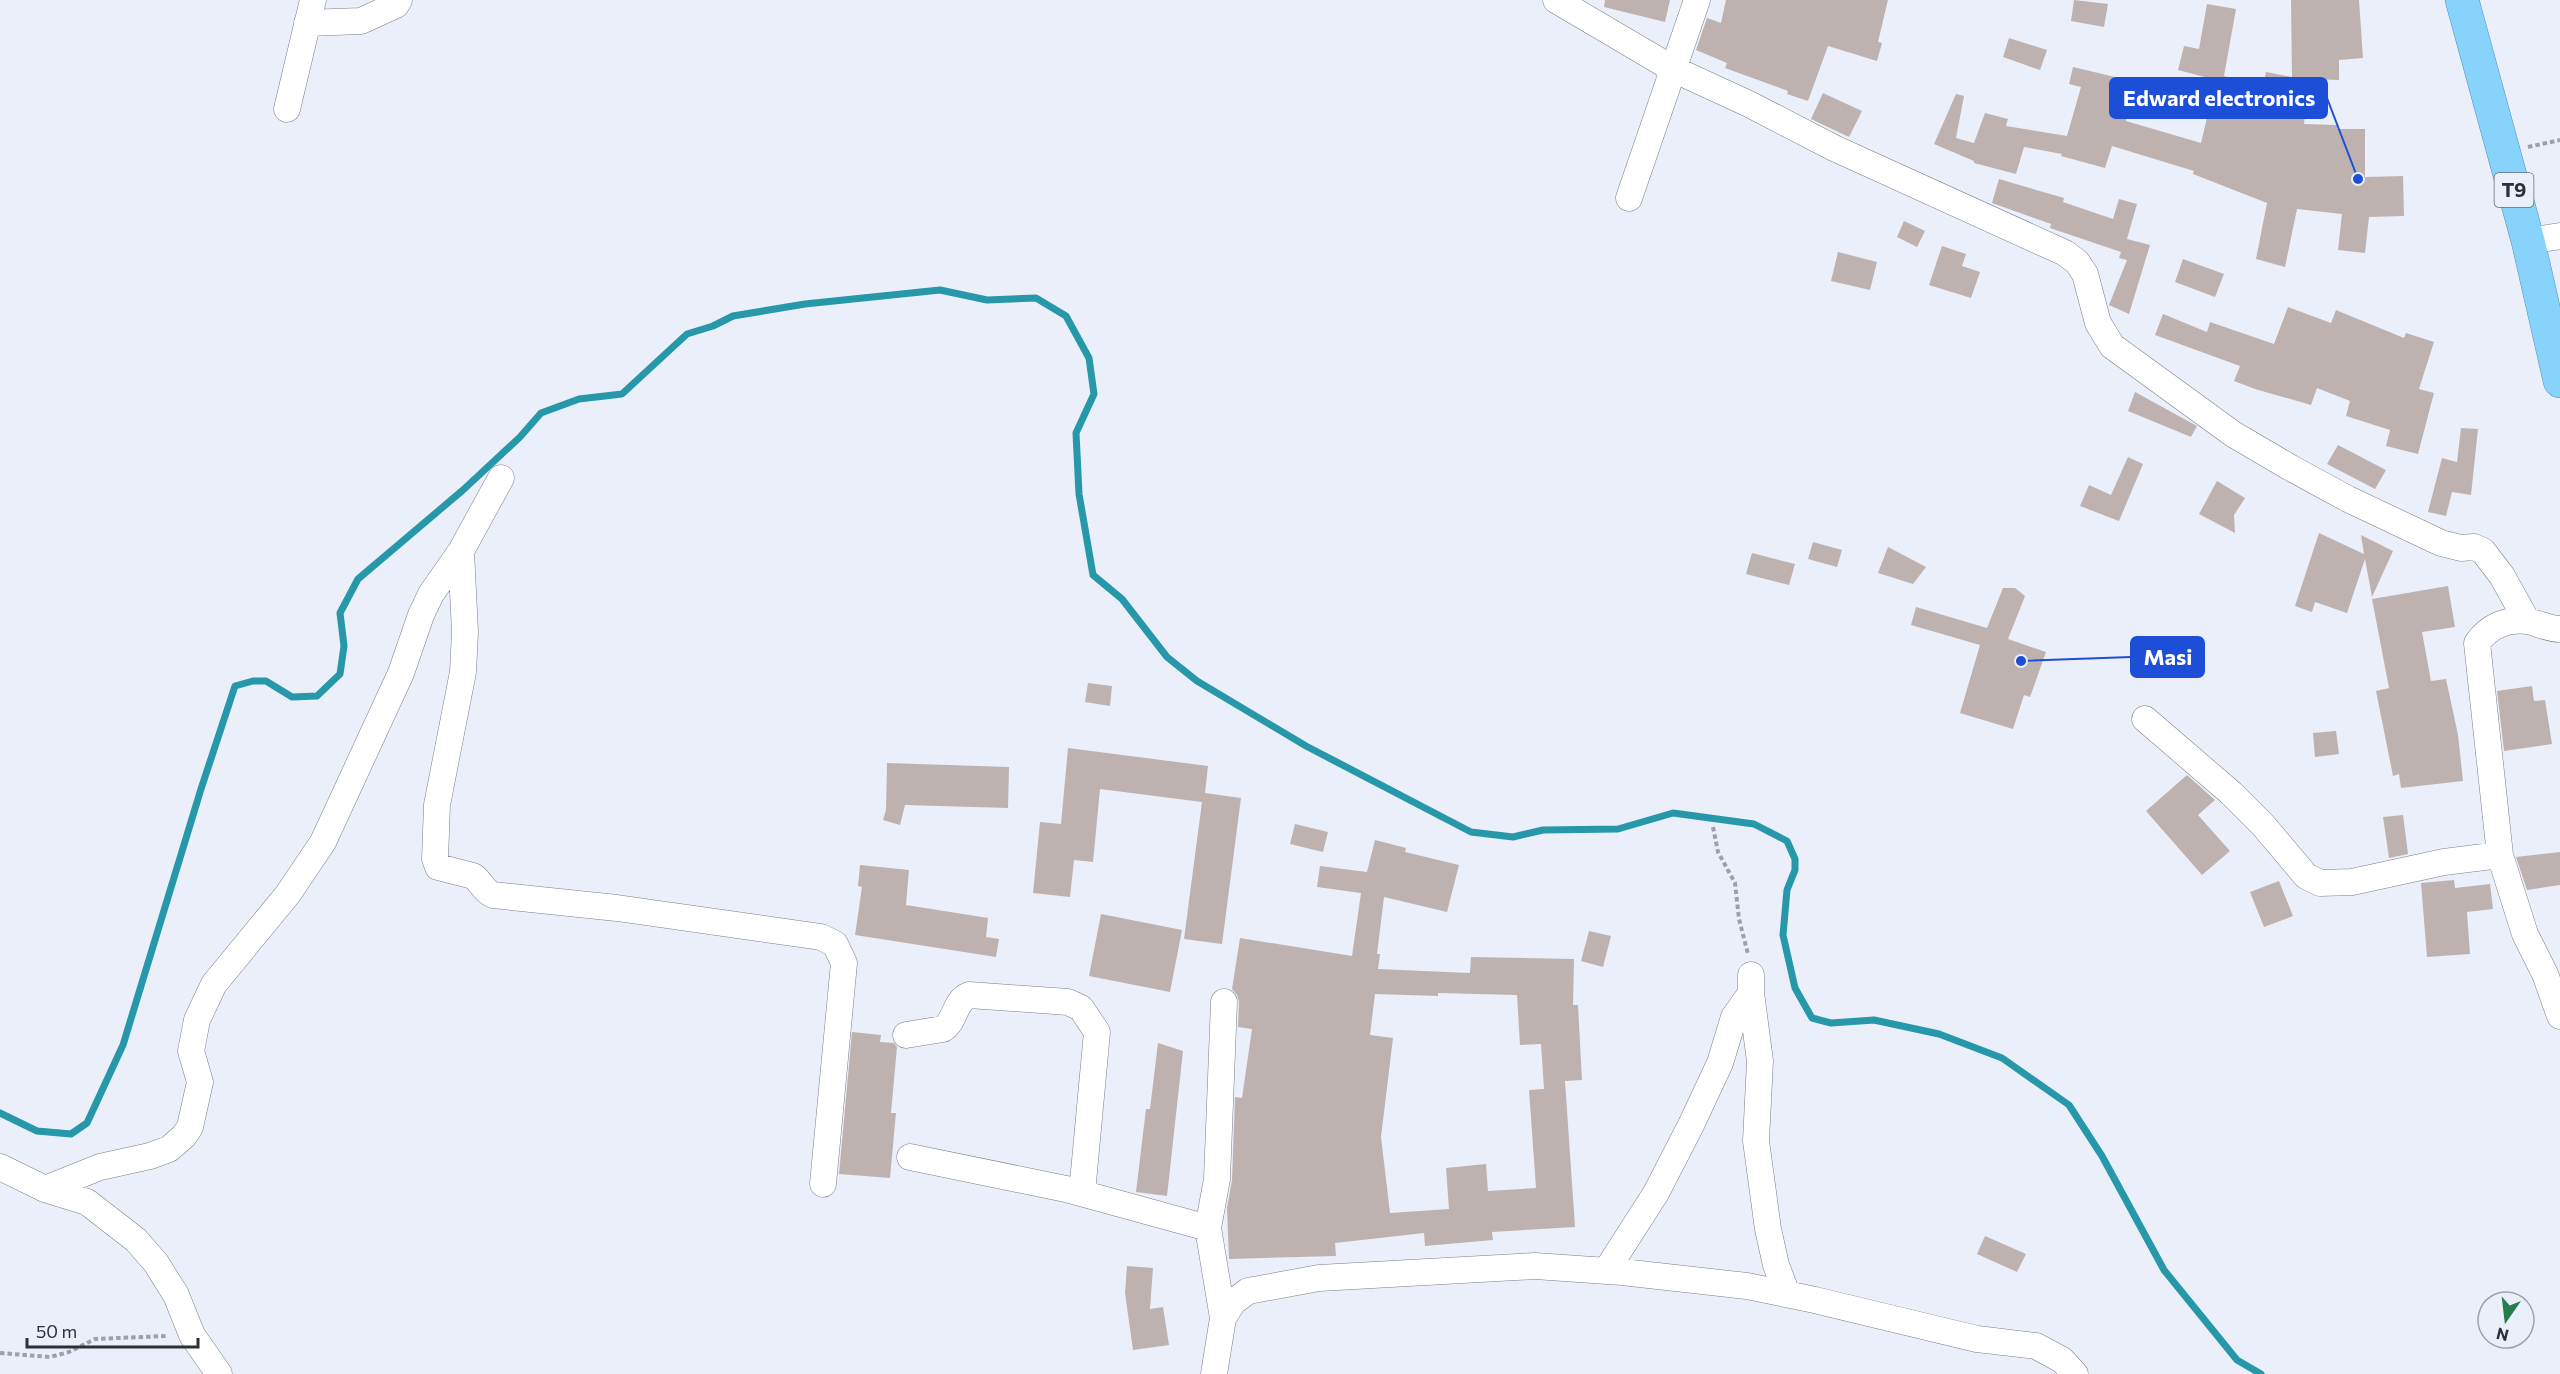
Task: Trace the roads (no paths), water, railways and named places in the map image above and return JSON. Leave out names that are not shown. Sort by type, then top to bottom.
[{"type":"highway","name":"T9","points":[[2462,0],[2528,241],[2560,381]]},
{"type":"street","points":[[287,109],[310,12],[361,21],[396,5],[399,0]]},
{"type":"street","points":[[1556,0],[1673,69],[1749,104],[1834,148],[2065,253],[2077,262],[2085,274],[2098,324],[2112,346],[2233,434],[2290,468],[2348,499],[2441,543],[2461,548],[2474,547],[2483,551],[2502,576],[2527,621]]},
{"type":"street","points":[[1629,198],[1697,0]]},
{"type":"street","points":[[2528,241],[2560,236]]},
{"type":"street","points":[[45,1189],[100,1167],[150,1156],[169,1149],[184,1136],[190,1127],[200,1082],[191,1051],[197,1020],[214,984],[288,894],[323,842],[401,673],[430,594],[461,551],[501,478]]},
{"type":"street","points":[[461,551],[465,632],[464,672],[438,805],[435,859],[438,867],[473,876],[478,879],[484,889],[493,895],[617,908],[821,937],[835,944],[844,963],[823,1184]]},
{"type":"street","points":[[2560,629],[2527,621],[2513,621],[2493,627],[2477,643],[2500,855],[2525,934],[2545,974],[2560,1017]]},
{"type":"street","points":[[2145,719],[2231,792],[2264,825],[2306,876],[2320,883],[2352,882],[2444,862],[2500,855]]},
{"type":"street","points":[[1606,1271],[1656,1193],[1691,1125],[1720,1063],[1734,1017],[1751,984],[1760,1061],[1756,1141],[1774,1256],[1787,1294]]},
{"type":"street","points":[[906,1035],[947,1027],[961,1000],[969,995],[1068,1002],[1081,1008],[1097,1032],[1082,1193]]},
{"type":"street","points":[[1214,1374],[1222,1318],[1208,1228],[1217,1179],[1224,1002]]},
{"type":"street","points":[[910,1157],[1082,1193],[1208,1228]]},
{"type":"street","points":[[0,1167],[45,1189],[87,1202],[136,1240],[156,1263],[176,1295],[191,1332],[219,1374]]},
{"type":"street","points":[[1222,1318],[1233,1302],[1248,1291],[1319,1278],[1535,1266],[1747,1286],[1977,1339],[2036,1346],[2062,1360],[2075,1374]]},
{"type":"waterway","points":[[0,1113],[37,1131],[71,1134],[87,1123],[123,1045],[235,686],[253,681],[266,681],[292,697],[317,696],[340,674],[344,646],[340,613],[358,579],[463,490],[520,437],[541,413],[579,399],[622,394],[687,334],[713,326],[733,316],[805,304],[940,290],[987,300],[1036,298],[1066,316],[1089,358],[1094,394],[1076,433],[1079,494],[1093,575],[1122,599],[1167,657],[1197,681],[1306,746],[1471,832],[1513,837],[1543,830],[1618,829],[1673,813],[1754,824],[1787,841],[1795,859],[1795,870],[1787,890],[1783,935],[1795,988],[1812,1018],[1831,1023],[1874,1020],[1939,1034],[2002,1058],[2069,1105],[2102,1156],[2164,1270],[2237,1360],[2261,1374]]},
{"type":"place","name":"Edward electronics","points":[[2358,179]]},
{"type":"place","name":"Masi","points":[[2021,661]]}]
